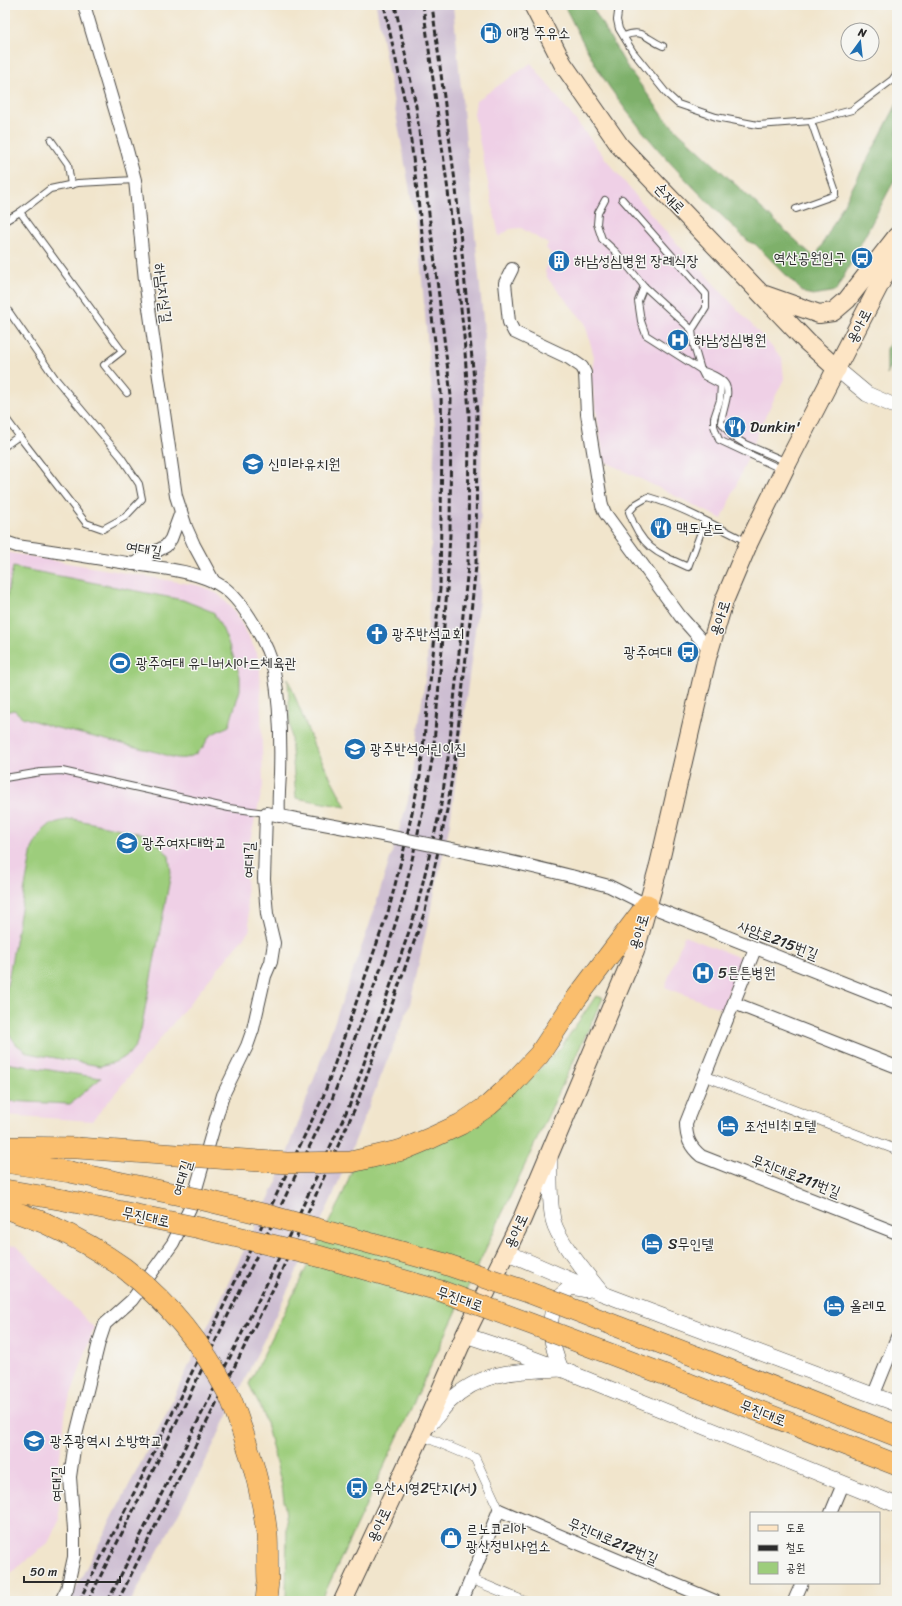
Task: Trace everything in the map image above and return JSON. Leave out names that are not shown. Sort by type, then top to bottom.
[{"type":"highway","points":[[5,1147],[78,1148],[287,1163],[351,1162],[402,1150],[461,1124],[490,1105],[510,1086],[538,1055],[576,999],[647,905]]},
{"type":"highway","name":"무진대로","points":[[5,1162],[70,1172],[212,1201],[362,1240],[428,1259],[525,1291],[698,1357],[897,1436]]},
{"type":"highway","name":"무진대로","points":[[5,1190],[64,1200],[200,1228],[322,1257],[441,1291],[687,1383],[897,1465]]},
{"type":"highway","points":[[5,1208],[46,1223],[87,1243],[124,1269],[151,1292],[180,1321],[199,1346],[228,1393],[250,1454],[258,1485],[267,1536],[268,1581],[266,1601]]},
{"type":"main road","name":"손재로","points":[[533,5],[563,64],[620,146],[807,342],[837,369]]},
{"type":"main road","points":[[762,294],[819,314],[833,312],[847,300],[897,236]]},
{"type":"main road","name":"용아로","points":[[343,1601],[421,1435],[465,1335],[522,1219],[635,951],[659,865],[710,650],[724,601],[749,542],[897,251]]},
{"type":"street","name":"하남지실길","points":[[84,5],[128,150],[135,180],[144,280],[176,496],[194,545],[214,582]]},
{"type":"street","points":[[512,269],[505,283],[509,322],[514,332],[569,358],[582,367],[585,373],[587,414],[602,506],[605,513],[680,616],[710,650]]},
{"type":"street","points":[[837,369],[867,394],[897,407]]},
{"type":"street","points":[[133,564],[166,546],[171,539],[181,512]]},
{"type":"street","name":"여대길","points":[[5,542],[17,546],[180,571],[214,582],[224,588],[235,598],[247,614],[262,639],[274,671],[279,718],[279,816]]},
{"type":"street","name":"여대길","points":[[61,1601],[67,1589],[74,1557],[74,1530],[70,1477],[76,1435],[99,1342],[105,1324],[132,1300],[173,1243],[191,1206],[223,1095],[247,1046],[253,1029],[264,976],[271,962],[274,943],[267,914],[264,879],[266,813]]},
{"type":"street","name":"사암로215번길","points":[[266,813],[435,844],[504,859],[609,886],[647,905],[897,1004]]},
{"type":"street","points":[[755,949],[705,1076],[897,1150]]},
{"type":"street","points":[[734,1003],[897,1067]]},
{"type":"street","name":"무진대로211번길","points":[[705,1076],[686,1123],[688,1142],[701,1156],[897,1233]]},
{"type":"street","points":[[550,1151],[550,1195],[554,1221],[564,1242],[601,1293]]},
{"type":"street","points":[[506,1252],[601,1293],[874,1394],[897,1404]]},
{"type":"street","points":[[561,1369],[551,1340],[551,1314],[558,1299],[570,1287],[601,1293]]},
{"type":"street","points":[[465,1335],[561,1369],[897,1505]]},
{"type":"street","points":[[874,1394],[897,1337]]},
{"type":"street","points":[[462,1601],[499,1510],[474,1458],[421,1435],[449,1402],[472,1383],[512,1371],[561,1369]]},
{"type":"street","points":[[831,1512],[843,1484]]},
{"type":"street","name":"무진대로212번길","points":[[499,1510],[694,1597],[715,1601]]},
{"type":"street","points":[[471,1579],[524,1601]]},
{"type":"street","points":[[794,1601],[802,1584]]},
{"type":"lane","points":[[619,5],[619,29],[633,52],[667,94],[678,104],[716,117],[758,124],[811,121],[852,110],[892,80],[897,73]]},
{"type":"lane","points":[[624,36],[633,32],[641,33],[663,46]]},
{"type":"lane","points":[[796,209],[835,195],[835,190],[811,121]]},
{"type":"lane","points":[[51,140],[68,164],[71,185]]},
{"type":"lane","points":[[5,221],[20,212],[50,189],[71,185],[135,180]]},
{"type":"lane","points":[[622,199],[706,294],[706,308],[692,330],[694,346],[701,370]]},
{"type":"lane","points":[[605,200],[598,213],[597,224],[602,239],[616,252],[644,286],[692,330]]},
{"type":"lane","points":[[20,212],[122,351],[104,365],[127,394]]},
{"type":"lane","points":[[644,286],[638,301],[641,321],[646,335],[701,370],[721,385],[720,400],[714,418],[714,426],[719,440],[787,466]]},
{"type":"lane","points":[[5,306],[55,378],[121,457],[139,484],[142,499],[125,517],[103,529],[86,523],[5,417]]},
{"type":"lane","points":[[707,374],[726,383],[728,390],[721,422],[732,436],[787,466]]},
{"type":"lane","points":[[5,446],[19,436]]},
{"type":"lane","points":[[705,521],[688,567],[650,548],[638,534],[629,512],[636,504],[648,497],[661,501],[705,521],[749,542]]},
{"type":"lane","points":[[5,778],[41,772],[62,771],[229,808],[266,813]]},
{"type":"shaded area","points":[[376,5],[453,5],[484,329],[479,600],[450,823],[410,1004],[332,1198],[197,1479],[131,1601],[69,1601],[162,1422],[278,1179],[369,926],[408,801],[427,665],[435,427],[418,235]]},
{"type":"shaded area","name":"하남성심병원","points":[[531,63],[612,167],[660,225],[782,358],[784,379],[764,419],[722,519],[604,461],[591,378],[594,357],[585,323],[548,279],[545,272],[551,254],[546,248],[548,244],[521,228],[510,229],[499,237],[474,114],[476,101]]},
{"type":"shaded area","name":"광주여자대학교","points":[[5,552],[201,586],[218,594],[234,610],[257,653],[260,669],[263,786],[247,853],[247,903],[250,930],[92,1121],[5,1115]]},
{"type":"shaded area","name":"5튼튼병원","points":[[684,936],[741,958],[722,1009],[665,987]]},
{"type":"shaded area","name":"광주광역시 소방학교","points":[[5,1245],[17,1246],[94,1328],[66,1409],[58,1473],[60,1519],[48,1543],[5,1578]]},
{"type":"green space","points":[[564,5],[591,5],[626,65],[667,121],[815,258],[897,104],[897,175],[836,291],[813,295],[804,293],[755,244],[749,242],[693,187],[641,129],[610,88],[591,57]]},
{"type":"green space","points":[[897,329],[897,356],[887,374],[887,349]]},
{"type":"green space","name":"광주여대 유니버시아드체육관","points":[[13,567],[183,600],[213,612],[223,630],[240,676],[240,690],[229,726],[210,736],[198,752],[188,757],[178,758],[53,727],[22,717],[14,710],[5,712],[5,605]]},
{"type":"green space","points":[[288,678],[314,746],[346,807],[296,798],[290,727]]},
{"type":"green space","points":[[73,819],[148,835],[159,844],[169,856],[171,873],[141,1030],[136,1045],[128,1055],[115,1062],[100,1066],[28,1053],[16,1044],[7,1031],[5,1023],[5,997],[32,849],[43,830],[47,827],[57,822]]},
{"type":"green space","points":[[596,996],[603,998],[321,1601],[286,1601],[287,1523],[282,1486],[264,1415],[249,1384],[343,1194],[356,1159],[389,1151],[534,1075],[561,1047]]},
{"type":"green space","points":[[5,1063],[101,1078],[70,1104],[5,1101]]},
{"type":"railway","points":[[79,1601],[142,1477],[323,1097],[389,909],[420,776],[440,589],[442,445],[441,392],[408,116],[384,5]]},
{"type":"railway","points":[[88,1601],[146,1485],[331,1102],[385,957],[404,896],[423,810],[433,755],[447,590],[450,534],[451,396],[416,106],[395,5]]},
{"type":"railway","points":[[108,1601],[269,1279],[350,1104],[416,911],[440,811],[448,758],[468,567],[469,414],[464,336],[448,191],[423,5]]},
{"type":"railway","points":[[118,1601],[276,1283],[356,1106],[425,911],[447,810],[455,757],[476,566],[477,412],[456,189],[432,5]]},
{"type":"place","name":"애경 주유소","points":[[491,33]]},
{"type":"place","name":"역산공원입구","points":[[862,258]]},
{"type":"place","name":"하남성심병원 장례식장","points":[[559,261]]},
{"type":"place","name":"하남성심병원","points":[[678,340]]},
{"type":"place","name":"Dunkin'","points":[[735,427]]},
{"type":"place","name":"신미라유치원","points":[[253,464]]},
{"type":"place","name":"맥도날드","points":[[661,528]]},
{"type":"place","name":"광주반석교회","points":[[377,634]]},
{"type":"place","name":"광주여대","points":[[688,652]]},
{"type":"place","name":"광주여대 유니버시아드체육관","points":[[120,663]]},
{"type":"place","name":"광주반석어린이집","points":[[355,749]]},
{"type":"place","name":"광주여자대학교","points":[[127,843]]},
{"type":"place","name":"5튼튼병원","points":[[703,973]]},
{"type":"place","name":"조선비취모텔","points":[[728,1126]]},
{"type":"place","name":"S무인텔","points":[[652,1244]]},
{"type":"place","name":"올레모","points":[[834,1306]]},
{"type":"place","name":"광주광역시 소방학교","points":[[34,1441]]},
{"type":"place","name":"우산시영2단지(서)","points":[[357,1488]]},
{"type":"place","name":"르노코리아 광산정비사업소","points":[[451,1538]]}]
